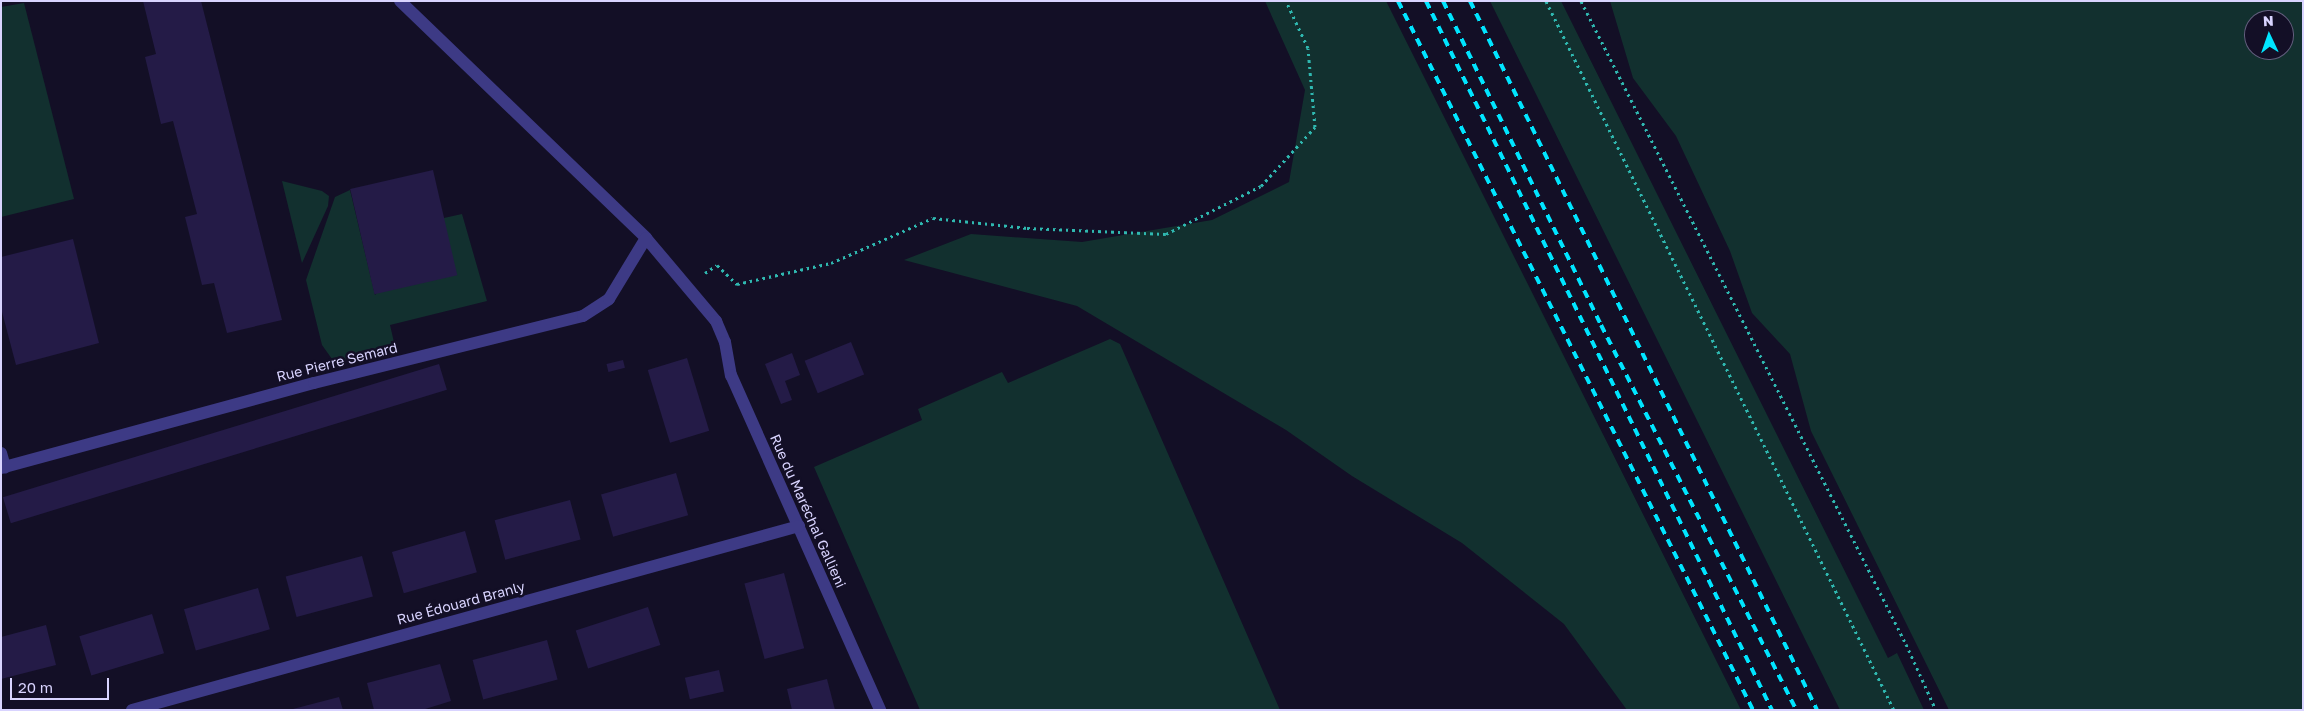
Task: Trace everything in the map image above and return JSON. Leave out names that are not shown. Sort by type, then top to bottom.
[{"type":"street","points":[[400,1],[646,238],[687,287]]},
{"type":"street","name":"Rue Pierre Semard","points":[[3,467],[314,383],[583,316],[609,298],[646,238]]},
{"type":"street","name":"Rue du Maréchal Gallieni","points":[[687,287],[716,321],[725,342],[731,375],[880,710]]},
{"type":"street","points":[[1,453],[3,467]]},
{"type":"street","name":"Rue Édouard Branly","points":[[132,710],[799,526]]},
{"type":"path","points":[[687,287],[717,265],[737,284],[831,263],[933,218],[1027,228],[1166,234],[1261,186],[1315,127],[1308,48],[1286,1]]},
{"type":"path","points":[[1546,1],[1894,710]]},
{"type":"path","points":[[1581,1],[1901,636],[1936,710]]},
{"type":"green space","points":[[1265,1],[1386,1],[1741,710],[1627,710],[1564,624],[1462,543],[1352,476],[1286,430],[1077,306],[904,260],[971,234],[1082,242],[1212,220],[1289,182],[1305,90]]},
{"type":"green space","points":[[1490,1],[1561,1],[1888,658],[1897,653],[1924,710],[1840,710]]},
{"type":"green space","points":[[1610,1],[2303,1],[2303,710],[1949,710],[1811,431],[1790,354],[1752,313],[1730,251],[1676,136],[1633,78]]},
{"type":"green space","points":[[24,3],[74,199],[1,217],[1,7]]},
{"type":"green space","points":[[282,181],[322,191],[329,196],[328,206],[302,263]]},
{"type":"green space","points":[[350,190],[375,295],[444,218],[462,214],[487,301],[390,325],[396,351],[346,361],[332,359],[322,345],[306,280],[335,197]]},
{"type":"green space","points":[[1110,339],[1120,344],[1280,710],[920,710],[814,467],[922,420],[918,409],[1002,372],[1008,383]]},
{"type":"building","points":[[143,1],[201,1],[282,320],[227,333],[214,283],[202,285],[185,217],[197,214],[173,121],[161,124],[145,57],[156,54]]},
{"type":"building","points":[[433,170],[457,275],[374,294],[350,189]]},
{"type":"building","points":[[73,239],[99,343],[16,365],[1,308],[1,257]]},
{"type":"building","points":[[851,342],[864,374],[818,393],[805,361]]},
{"type":"building","points":[[792,353],[800,375],[785,381],[792,400],[781,404],[765,364]]},
{"type":"building","points":[[687,358],[709,431],[670,443],[648,370]]},
{"type":"building","points":[[623,360],[625,368],[608,372],[607,364]]},
{"type":"building","points":[[439,364],[447,390],[11,523],[3,497]]},
{"type":"building","points":[[676,473],[688,515],[613,537],[601,494]]},
{"type":"building","points":[[570,500],[581,540],[505,560],[495,520]]},
{"type":"building","points":[[465,531],[477,572],[404,593],[392,552]]},
{"type":"building","points":[[362,556],[373,597],[297,617],[286,576]]},
{"type":"building","points":[[784,573],[804,648],[765,659],[744,584]]},
{"type":"building","points":[[258,588],[270,629],[196,651],[184,609]]},
{"type":"building","points":[[648,607],[660,645],[588,669],[576,630]]},
{"type":"building","points":[[152,614],[164,653],[91,675],[79,636]]},
{"type":"building","points":[[46,625],[56,665],[1,679],[1,637]]},
{"type":"building","points":[[547,640],[558,680],[483,700],[473,660]]},
{"type":"building","points":[[440,664],[451,701],[422,710],[374,710],[367,683]]},
{"type":"building","points":[[719,670],[724,691],[690,699],[685,678]]},
{"type":"building","points":[[827,679],[835,710],[792,710],[787,689]]},
{"type":"building","points":[[339,697],[343,710],[293,710],[293,709]]},
{"type":"railway","points":[[1398,1],[1753,710]]},
{"type":"railway","points":[[1426,1],[1772,710]]},
{"type":"railway","points":[[1443,1],[1601,325],[1796,710]]},
{"type":"railway","points":[[1470,1],[1817,710]]}]
